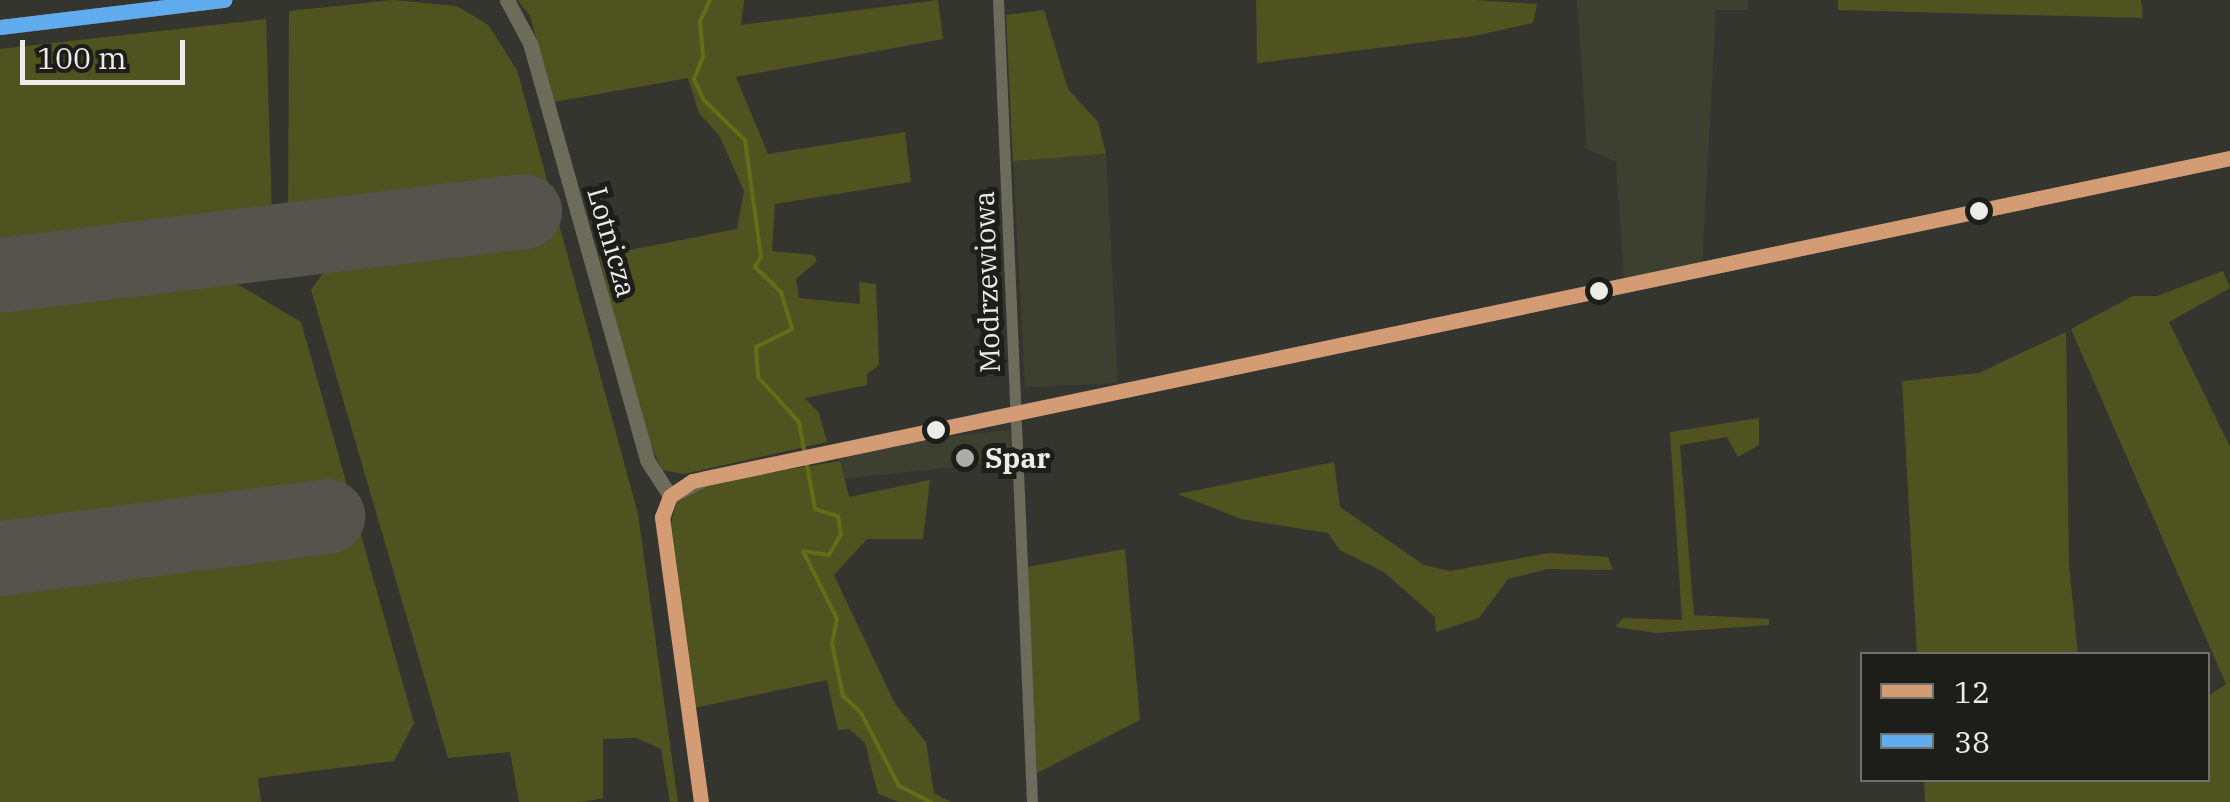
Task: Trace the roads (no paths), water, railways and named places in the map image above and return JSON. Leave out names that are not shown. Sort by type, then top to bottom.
[{"type":"main road","points":[[0,27],[224,0]]},
{"type":"main road","name":"Lotnicza","points":[[507,0],[530,42],[647,460],[670,496]]},
{"type":"main road","points":[[670,496],[692,482],[818,454],[2230,158]]},
{"type":"street","name":"Modrzewiowa","points":[[998,0],[1032,802]]},
{"type":"street","points":[[670,496],[663,526],[701,802]]},
{"type":"waterway","points":[[710,0],[700,21],[703,57],[694,79],[704,100],[745,140],[761,257],[755,267],[781,292],[792,329],[756,347],[758,377],[799,422],[804,450]]},
{"type":"waterway","points":[[806,460],[815,509],[838,516],[841,534],[829,555],[803,551],[837,619],[832,643],[843,696],[861,713],[899,786],[931,802]]},
{"type":"place","name":"Spar","points":[[965,458]]}]
